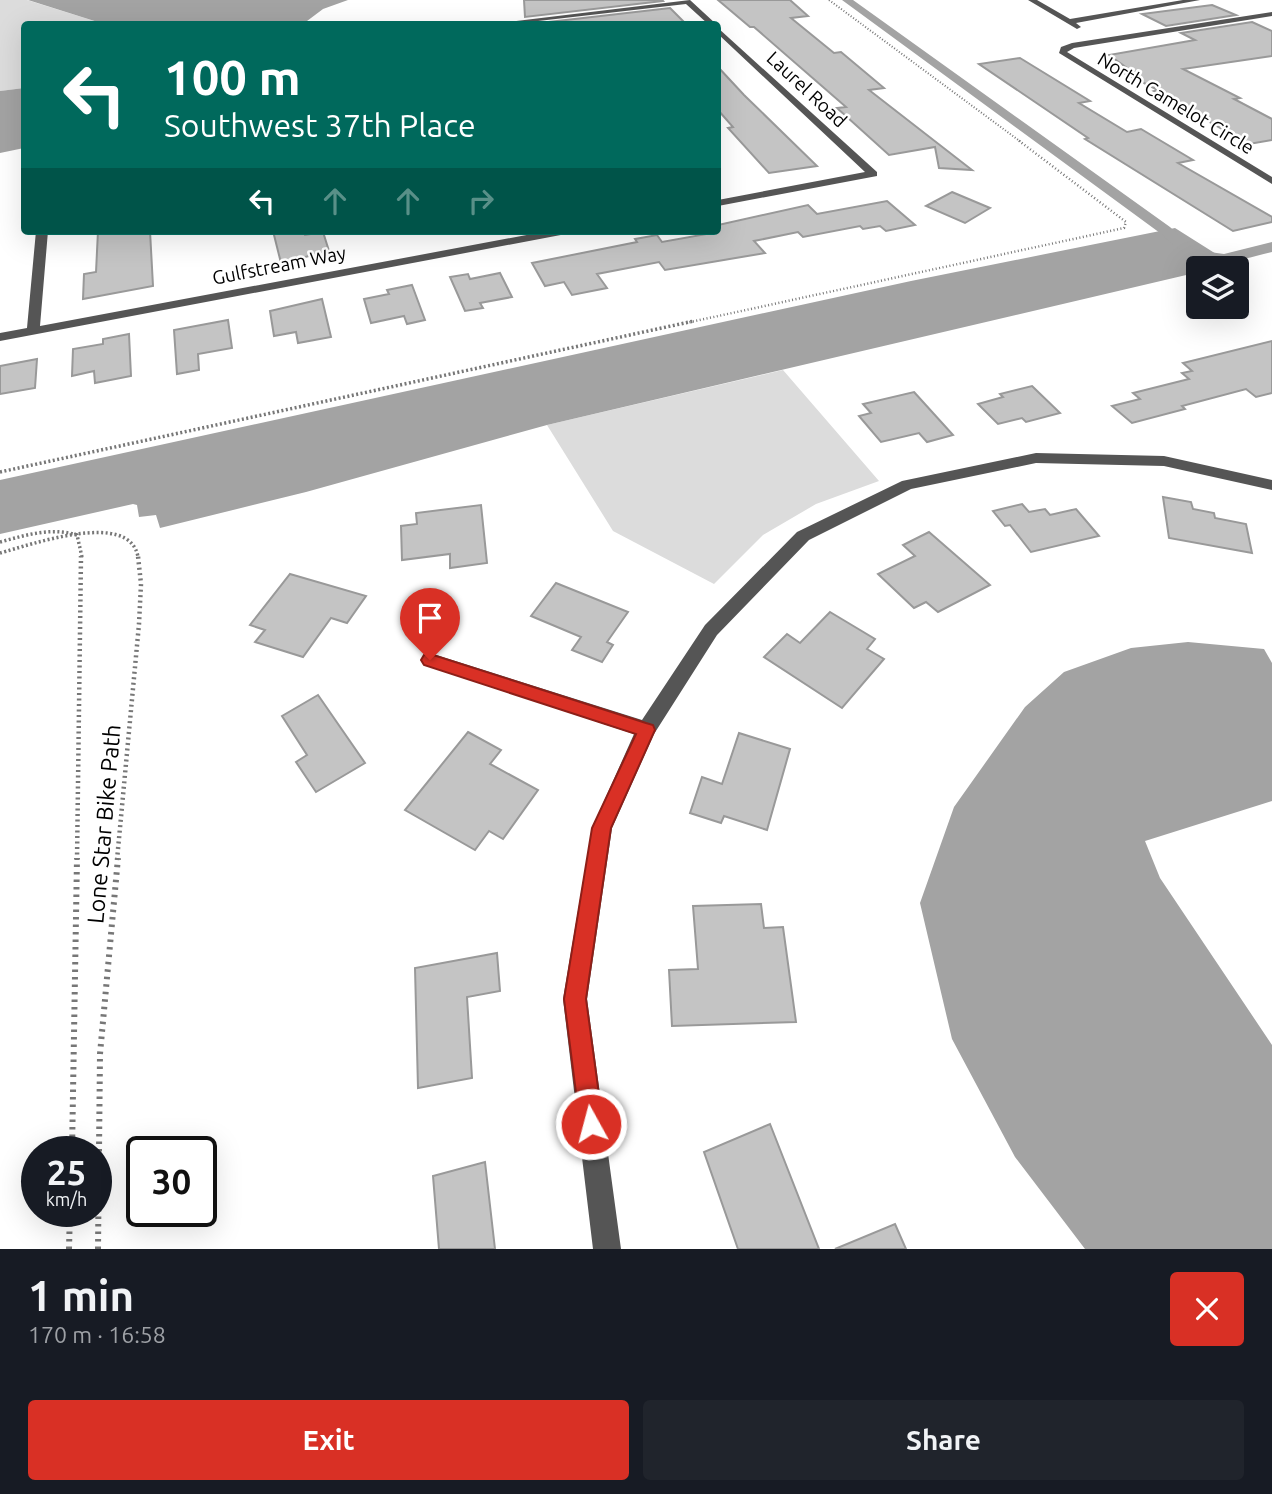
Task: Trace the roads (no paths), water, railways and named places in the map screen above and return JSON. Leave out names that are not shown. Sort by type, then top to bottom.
[{"type":"street","points":[[1032,0],[1084,31]]},
{"type":"street","points":[[1069,22],[1196,0]]},
{"type":"street","points":[[521,21],[687,1],[709,21]]},
{"type":"street","name":"North Camelot Circle","points":[[1272,14],[1072,46],[1064,49],[1063,53],[1272,181]]},
{"type":"street","name":"Laurel Road","points":[[721,33],[873,174],[721,202]]},
{"type":"street","points":[[33,330],[42,235]]},
{"type":"street","name":"Gulfstream Way","points":[[0,337],[544,235]]},
{"type":"street","points":[[607,1249],[575,999],[602,828],[646,730],[712,630],[803,536],[907,485],[1036,458],[1164,461],[1272,485]]},
{"type":"street","points":[[430,660],[646,730]]},
{"type":"waterway","points":[[847,0],[1165,230],[1188,251]]},
{"type":"waterway","points":[[1195,254],[1224,259],[1272,247]]}]
